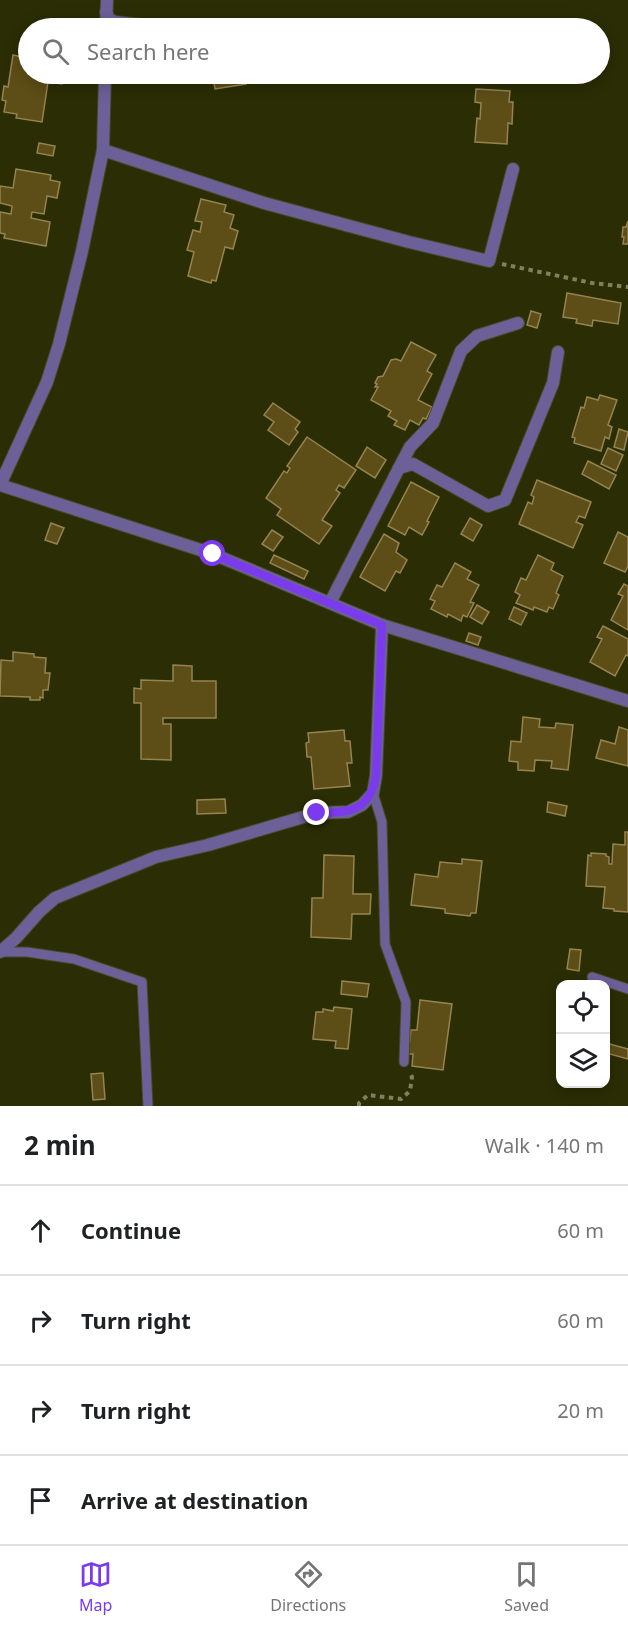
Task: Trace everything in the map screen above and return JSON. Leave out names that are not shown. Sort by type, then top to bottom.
[{"type":"street","points":[[105,84],[103,150],[59,344],[47,382],[0,485],[213,554],[382,625],[628,701]]},
{"type":"street","points":[[103,150],[264,203],[408,242],[489,261],[513,168]]},
{"type":"street","points":[[330,603],[410,447],[433,423],[461,351],[477,336],[518,323]]},
{"type":"street","points":[[399,468],[413,464],[488,506],[505,500],[553,383],[558,352]]},
{"type":"street","points":[[0,952],[55,898],[156,856],[208,844],[317,813],[348,812],[362,804],[373,793],[376,776],[382,625]]},
{"type":"lane","points":[[373,793],[382,822],[385,944],[406,1002],[404,1062]]},
{"type":"lane","points":[[0,952],[27,952],[74,959],[142,982],[148,1106]]},
{"type":"lane","points":[[592,977],[628,989]]},
{"type":"path","points":[[489,261],[592,283],[628,287]]},
{"type":"path","points":[[359,1106],[359,1103],[368,1095],[401,1099],[410,1091],[412,1077],[404,1062]]},
{"type":"building","points":[[13,55],[18,56],[18,84],[48,84],[42,122],[16,118],[17,114],[4,112],[6,101],[2,100],[4,86],[8,87]]},
{"type":"building","points":[[214,84],[246,84],[215,89]]},
{"type":"building","points":[[476,89],[510,91],[509,102],[513,102],[512,124],[508,123],[507,144],[475,142],[481,103],[475,102]]},
{"type":"building","points":[[39,143],[55,146],[53,156],[37,153]]},
{"type":"building","points":[[16,169],[51,175],[50,180],[60,182],[57,198],[47,196],[44,214],[32,212],[31,218],[50,222],[46,246],[4,238],[5,234],[0,233],[0,212],[11,214],[12,206],[0,203],[0,186],[13,188]]},
{"type":"building","points":[[201,199],[226,205],[224,212],[234,215],[230,228],[238,231],[233,249],[225,247],[216,281],[212,280],[211,283],[188,276],[194,252],[187,250],[193,230],[200,232],[202,222],[195,221]]},
{"type":"building","points":[[628,221],[628,244],[623,244],[623,227],[626,227]]},
{"type":"building","points":[[567,293],[621,303],[618,324],[593,320],[592,326],[576,323],[577,319],[563,317]]},
{"type":"building","points":[[531,311],[541,314],[537,328],[527,325]]},
{"type":"building","points":[[411,342],[436,355],[427,371],[432,374],[418,400],[432,407],[426,419],[423,418],[419,425],[410,420],[405,430],[394,425],[397,421],[388,416],[391,411],[371,400],[378,387],[375,387],[377,384],[375,383],[378,377],[383,376],[391,360],[401,361]]},
{"type":"building","points":[[600,395],[617,400],[608,425],[612,427],[609,439],[605,437],[601,451],[574,443],[575,438],[572,437],[581,407],[584,408],[587,397],[598,400]]},
{"type":"building","points":[[273,403],[300,422],[295,429],[298,432],[289,445],[268,430],[274,422],[264,415]]},
{"type":"building","points":[[619,429],[628,432],[624,450],[614,447]]},
{"type":"building","points":[[307,437],[356,470],[344,488],[339,485],[336,490],[340,493],[322,520],[332,526],[319,544],[277,515],[281,509],[266,498],[284,471],[287,473],[290,468],[287,466]]},
{"type":"building","points":[[367,447],[386,460],[375,478],[356,466]]},
{"type":"building","points":[[608,448],[623,455],[616,471],[601,464]]},
{"type":"building","points":[[588,461],[616,475],[609,489],[582,474]]},
{"type":"building","points":[[537,480],[591,502],[585,518],[579,516],[576,522],[583,525],[573,548],[519,524],[528,502],[532,504],[534,497],[531,495]]},
{"type":"building","points":[[411,482],[439,497],[422,535],[409,527],[405,535],[388,526]]},
{"type":"building","points":[[470,518],[482,525],[473,541],[461,534]]},
{"type":"building","points":[[51,523],[64,528],[57,544],[45,540]]},
{"type":"building","points":[[272,530],[283,537],[273,551],[262,544]]},
{"type":"building","points":[[618,532],[628,537],[628,566],[625,572],[604,563]]},
{"type":"building","points":[[384,534],[399,543],[396,552],[407,560],[400,573],[396,571],[385,591],[360,577]]},
{"type":"building","points":[[274,555],[308,571],[304,579],[270,563]]},
{"type":"building","points":[[538,555],[554,563],[551,570],[563,576],[553,609],[549,607],[547,612],[534,607],[533,610],[516,603],[520,595],[515,592],[521,578],[526,580]]},
{"type":"building","points":[[455,563],[471,572],[467,579],[479,585],[470,602],[474,603],[467,617],[463,615],[461,621],[431,609],[435,601],[430,599],[437,585],[442,587]]},
{"type":"building","points":[[624,584],[628,586],[628,630],[611,620],[623,596],[618,594]]},
{"type":"building","points":[[477,605],[489,612],[482,624],[470,617]]},
{"type":"building","points":[[514,607],[527,613],[521,625],[509,619]]},
{"type":"building","points":[[603,626],[628,639],[628,656],[626,655],[615,676],[590,662],[602,639],[597,637]]},
{"type":"building","points":[[469,633],[481,637],[478,645],[466,641]]},
{"type":"building","points":[[13,652],[46,658],[45,673],[50,673],[48,690],[43,690],[43,698],[40,697],[40,700],[30,700],[30,697],[0,696],[1,660],[13,661]]},
{"type":"building","points":[[173,665],[192,666],[192,681],[216,681],[216,718],[163,718],[163,724],[171,724],[171,760],[141,759],[141,703],[134,703],[134,688],[141,689],[141,680],[173,681]]},
{"type":"building","points":[[523,717],[540,719],[539,727],[555,728],[556,723],[573,725],[568,770],[551,768],[552,761],[535,760],[534,771],[518,770],[518,762],[509,761],[511,741],[521,742]]},
{"type":"building","points":[[619,727],[628,730],[628,766],[596,758],[601,740],[615,744]]},
{"type":"building","points":[[344,730],[345,741],[350,741],[352,763],[347,763],[350,786],[314,789],[311,757],[307,757],[308,733]]},
{"type":"building","points":[[225,799],[226,813],[197,814],[197,800]]},
{"type":"building","points":[[548,802],[567,806],[565,816],[547,812]]},
{"type":"building","points":[[625,832],[628,832],[628,912],[603,908],[605,887],[586,886],[588,855],[591,856],[591,853],[606,854],[609,857],[609,864],[612,864],[613,844],[625,845]]},
{"type":"building","points":[[324,855],[354,856],[353,894],[371,894],[370,914],[352,914],[351,939],[311,937],[312,898],[323,898]]},
{"type":"building","points":[[462,859],[482,861],[476,913],[471,913],[470,916],[445,913],[445,909],[411,905],[415,874],[438,877],[440,862],[462,864]]},
{"type":"building","points":[[570,949],[581,950],[579,971],[567,969]]},
{"type":"building","points":[[342,981],[369,984],[367,997],[341,994]]},
{"type":"building","points":[[420,1000],[452,1004],[443,1070],[412,1066],[413,1054],[408,1054],[411,1030],[417,1030]]},
{"type":"building","points":[[334,1007],[352,1009],[348,1049],[335,1048],[336,1041],[313,1039],[316,1012],[323,1012],[323,1009],[333,1011]]},
{"type":"building","points":[[610,1044],[628,1049],[628,1059],[610,1054]]},
{"type":"building","points":[[103,1073],[105,1099],[93,1100],[91,1074]]},
{"type":"route","points":[[213,554],[382,625],[376,776],[373,793],[362,804],[348,812],[317,813]]}]
